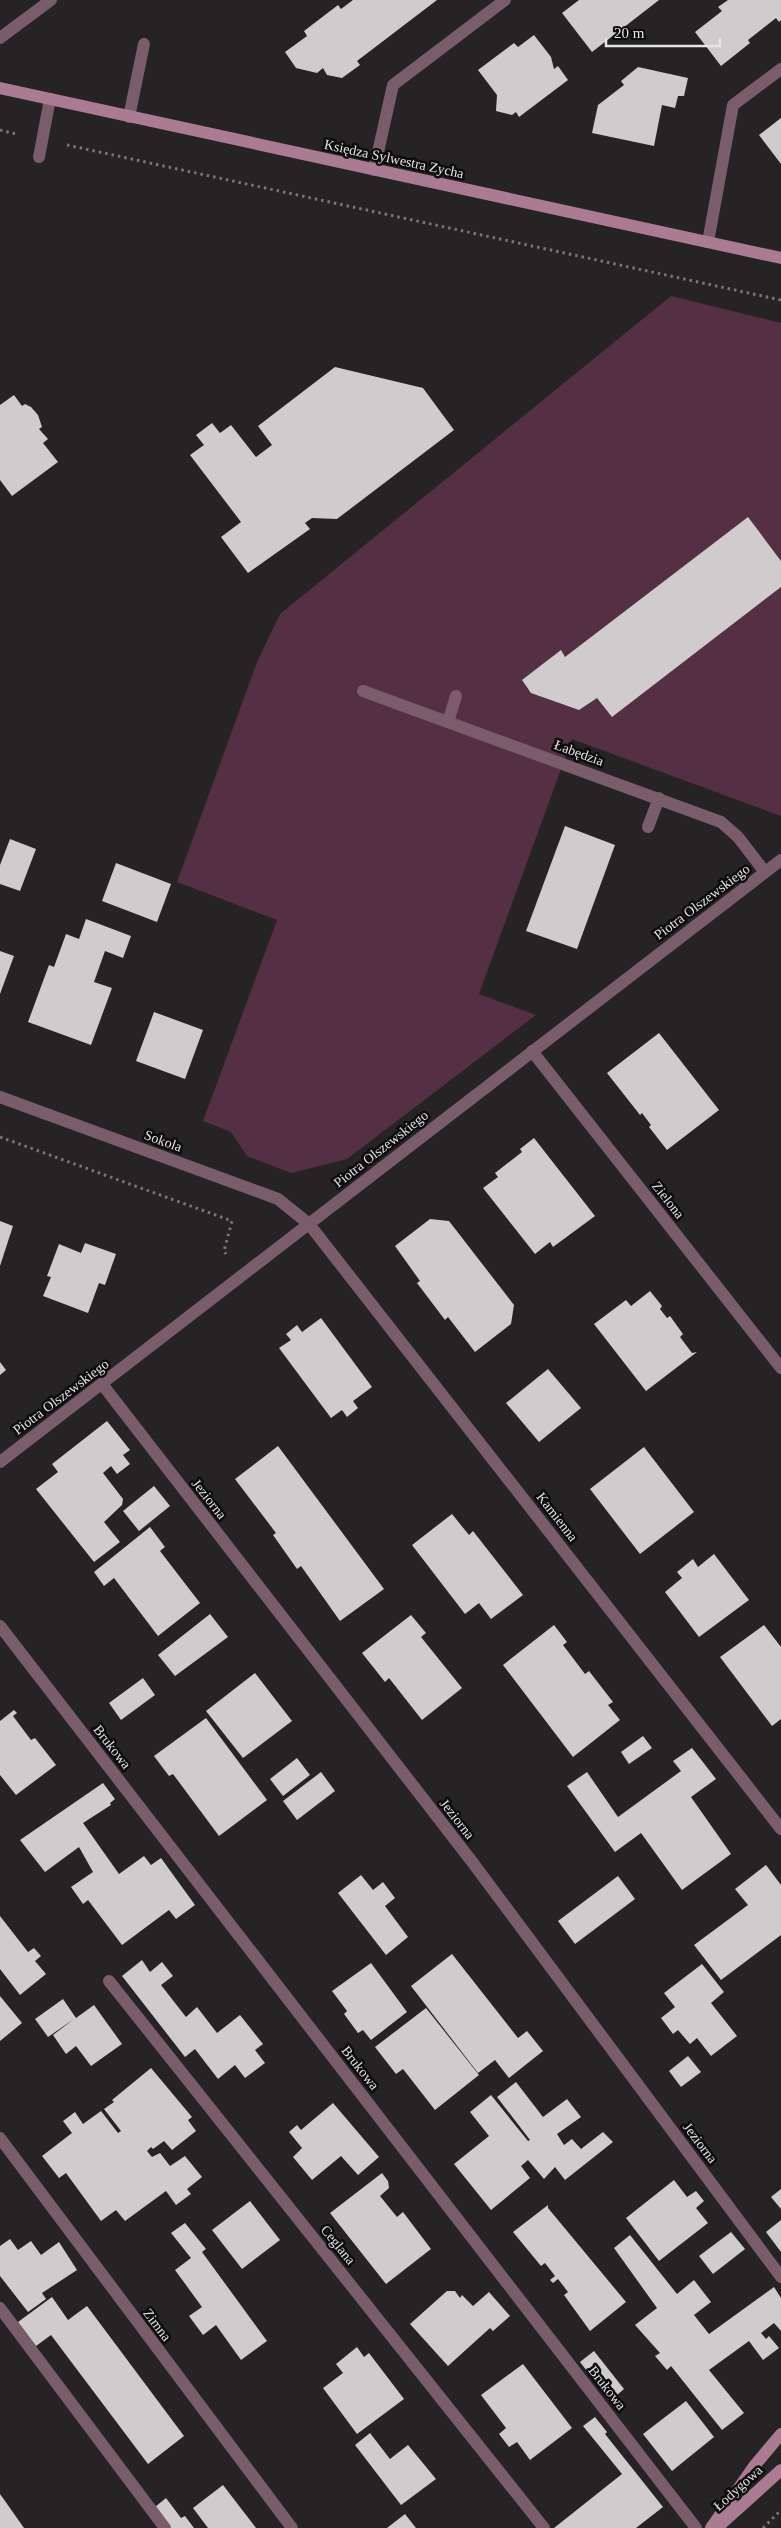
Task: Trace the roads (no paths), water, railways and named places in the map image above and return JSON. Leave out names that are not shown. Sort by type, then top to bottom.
[{"type":"street","points":[[0,38],[51,0]]},
{"type":"street","points":[[374,170],[393,85],[505,0]]},
{"type":"street","points":[[129,117],[144,44]]},
{"type":"street","points":[[708,242],[734,105],[781,69]]},
{"type":"street","name":"Księdza Sylwestra Zycha","points":[[0,88],[781,258]]},
{"type":"street","points":[[39,157],[50,99]]},
{"type":"street","name":"Łabędzia","points":[[363,691],[721,822],[738,837],[766,872]]},
{"type":"street","points":[[448,722],[456,696]]},
{"type":"street","points":[[648,827],[659,798]]},
{"type":"street","name":"Piotra Olszewskiego","points":[[0,1462],[781,860]]},
{"type":"street","name":"Zielona","points":[[532,1051],[781,1368]]},
{"type":"street","name":"Sokola","points":[[0,1097],[278,1199],[309,1224]]},
{"type":"street","name":"Kamienna","points":[[309,1224],[781,1829]]},
{"type":"street","name":"Jeziorna","points":[[102,1384],[473,1863],[781,2277]]},
{"type":"street","name":"Brukowa","points":[[0,1626],[696,2528]]},
{"type":"street","name":"Ceglana","points":[[109,1981],[544,2528]]},
{"type":"street","name":"Zimna","points":[[0,2138],[292,2528]]},
{"type":"street","points":[[0,2308],[165,2528]]},
{"type":"street","points":[[711,2528],[755,2465],[781,2434]]},
{"type":"street","name":"Łodygowa","points":[[716,2528],[781,2470]]}]
